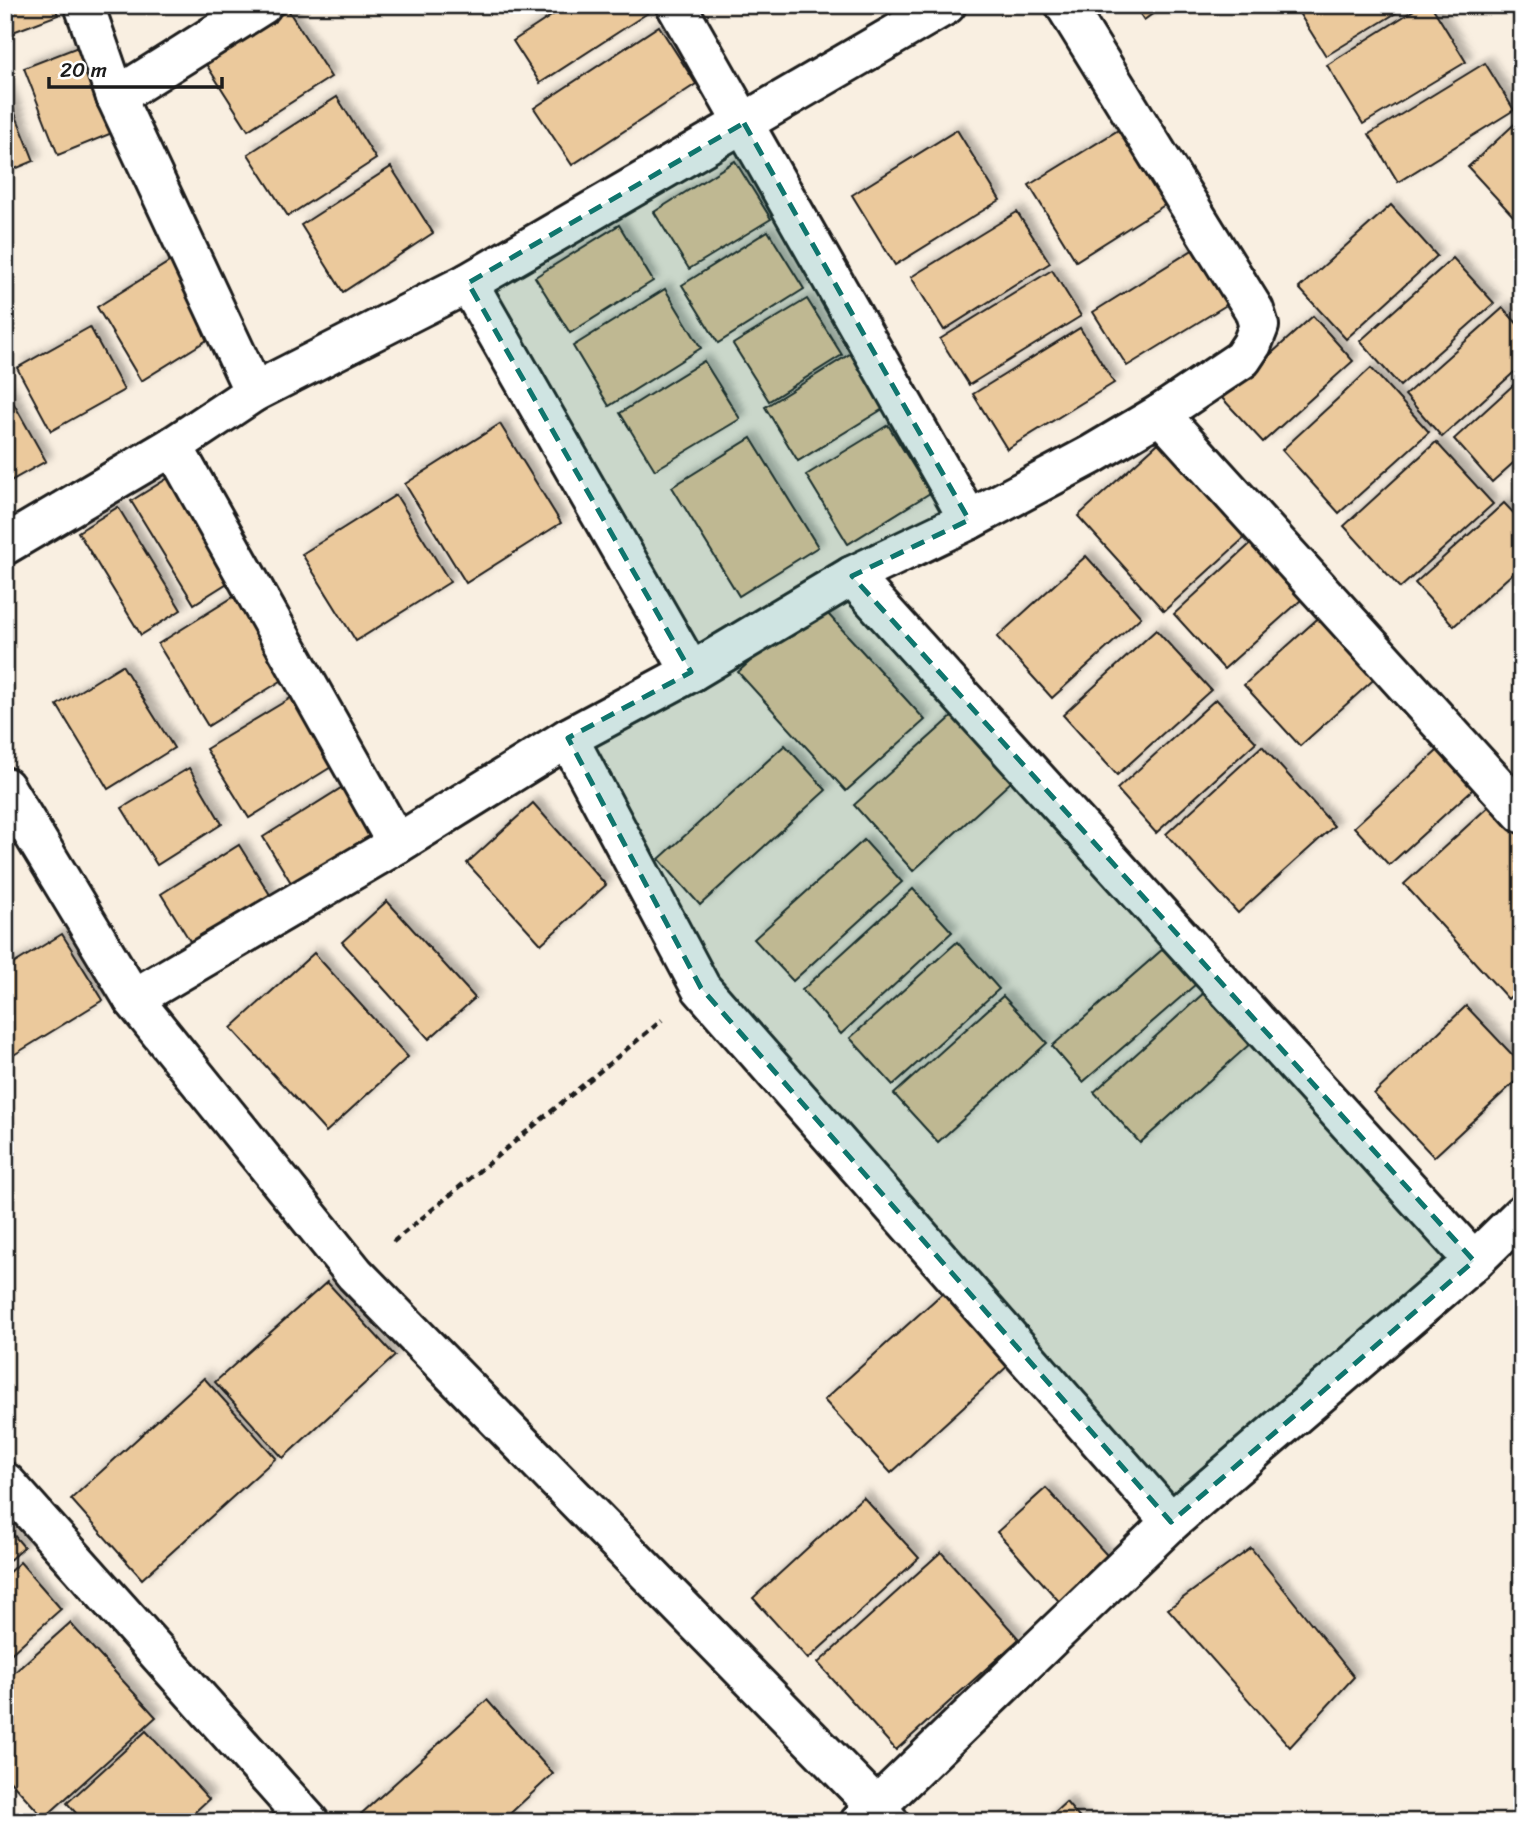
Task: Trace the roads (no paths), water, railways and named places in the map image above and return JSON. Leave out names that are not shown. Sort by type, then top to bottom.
[{"type":"street","points":[[84,5],[116,97],[254,391]]},
{"type":"street","points":[[116,97],[262,5]]},
{"type":"street","points":[[676,5],[969,520]]},
{"type":"street","points":[[5,545],[173,446],[254,391],[468,283],[946,5]]},
{"type":"street","points":[[133,999],[397,844],[568,738],[691,671],[852,576],[969,520],[1091,455],[1160,414],[1242,359],[1259,326],[1254,310],[1065,5]]},
{"type":"street","points":[[468,283],[691,671]]},
{"type":"street","points":[[1160,414],[1518,800]]},
{"type":"street","points":[[173,446],[397,844]]},
{"type":"street","points":[[852,576],[1474,1261]]},
{"type":"street","points":[[568,738],[701,988],[1171,1522]]},
{"type":"street","points":[[5,787],[133,999],[355,1273],[875,1816],[1171,1522],[1474,1261],[1522,1214]]},
{"type":"street","points":[[5,1482],[309,1822]]}]
